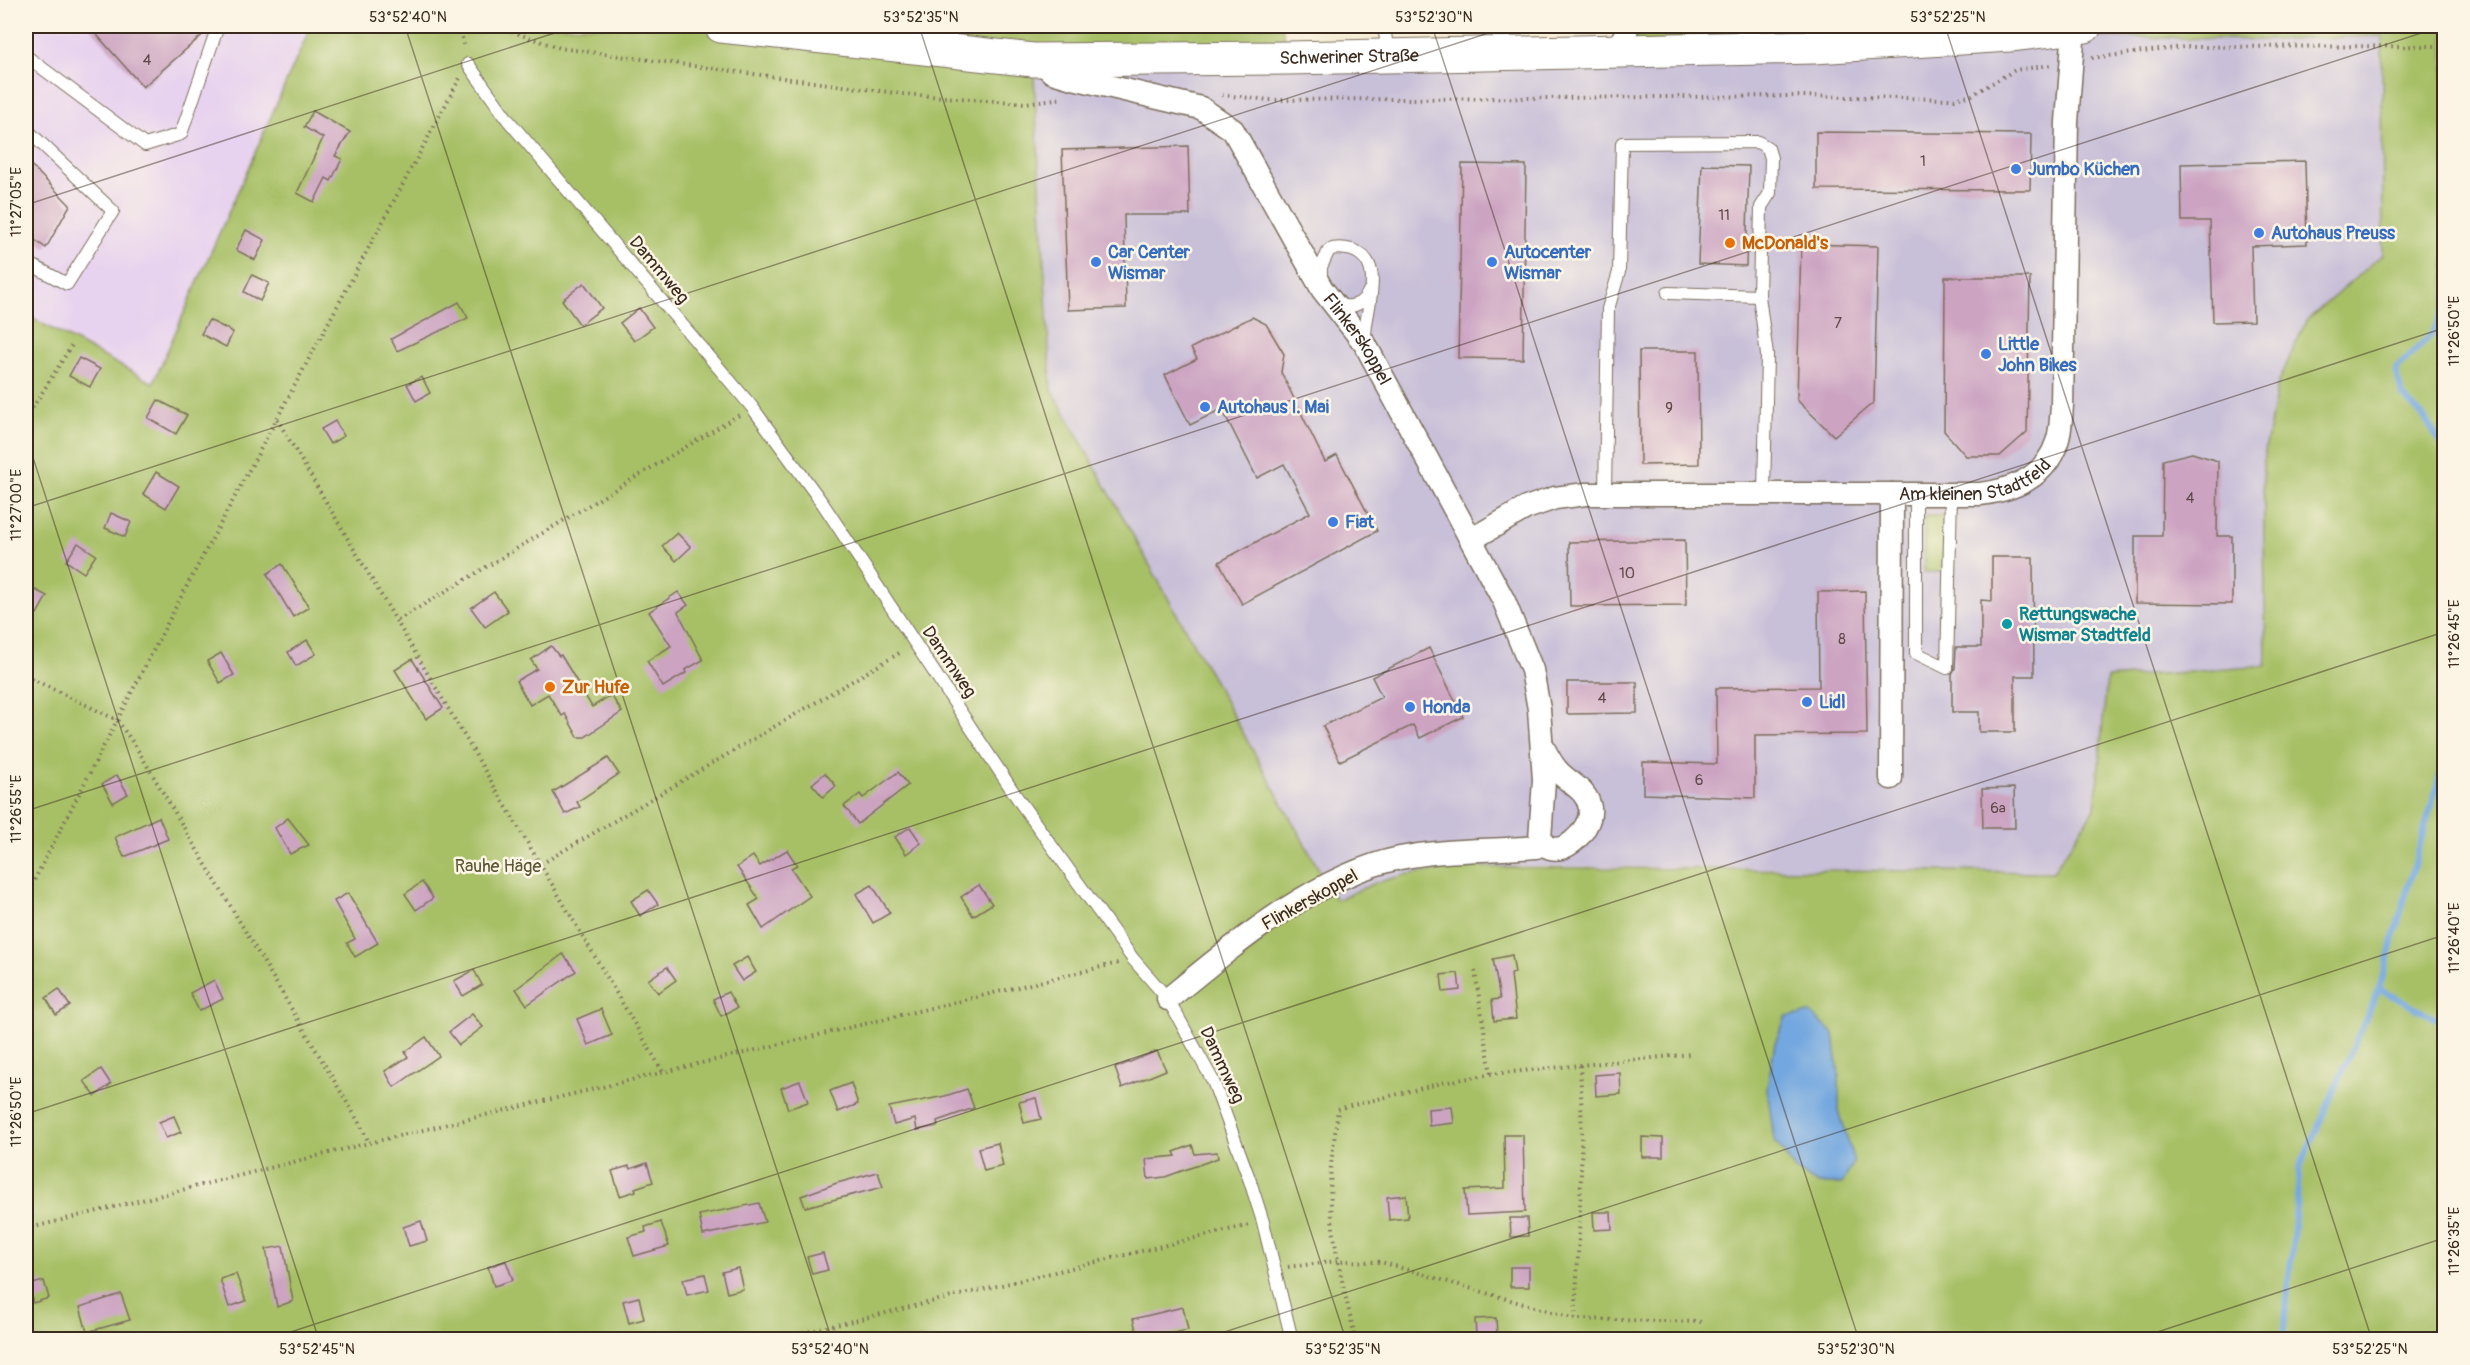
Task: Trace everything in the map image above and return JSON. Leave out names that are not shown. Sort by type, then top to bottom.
[{"type":"main road","name":"Schweriner Straße","points":[[721,26],[1039,60],[1386,40],[1623,39],[1825,46],[2010,36],[2077,26]]},
{"type":"street","name":"Am kleinen Stadtfeld","points":[[1472,539],[1526,508],[1555,498],[1605,493],[1951,494],[2001,492],[2026,482],[2039,470],[2057,444],[2062,405],[2067,122],[2077,26]]},
{"type":"street","name":"Flinkerskoppel","points":[[1039,60],[1052,72],[1202,108],[1233,130],[1328,296],[1365,344],[1472,539],[1504,601],[1532,670],[1539,709],[1544,780],[1540,839],[1536,847],[1434,853],[1399,858],[1346,876],[1295,904],[1248,935],[1168,999]]},
{"type":"street","points":[[1891,778],[1892,494]]},
{"type":"street","name":"Flinkerskoppel","points":[[1540,839],[1544,846],[1550,849],[1566,846],[1583,831],[1590,818],[1590,807],[1585,795],[1558,771],[1542,747]]},
{"type":"lane","points":[[26,56],[145,145],[181,134],[218,26]]},
{"type":"lane","name":"Dammweg","points":[[468,64],[508,120],[752,407],[823,504],[1020,802],[1133,959],[1168,999],[1213,1081],[1263,1222],[1292,1340]]},
{"type":"lane","points":[[26,129],[112,211],[67,284],[26,262]]},
{"type":"lane","points":[[1605,493],[1608,309],[1620,272],[1622,142],[1758,142],[1768,148],[1771,170],[1770,193],[1761,207],[1759,296],[1767,355],[1764,493]]},
{"type":"lane","points":[[1365,344],[1365,320],[1372,284],[1370,266],[1363,257],[1352,250],[1339,247],[1329,250],[1321,267],[1328,296],[1348,306],[1363,302],[1372,284]]},
{"type":"lane","points":[[1668,293],[1759,296]]},
{"type":"lane","points":[[1916,495],[1916,653],[1947,668],[1951,494]]},
{"type":"path","points":[[26,896],[117,720],[468,64],[459,26]]},
{"type":"path","points":[[26,418],[74,342]]},
{"type":"path","points":[[398,620],[752,407]]},
{"type":"path","points":[[277,419],[398,620],[663,1072]]},
{"type":"path","points":[[541,864],[916,644]]},
{"type":"path","points":[[26,676],[117,720],[160,788],[369,1143]]},
{"type":"path","points":[[26,1229],[369,1143],[1133,959]]},
{"type":"path","points":[[1474,971],[1491,1074]]},
{"type":"path","points":[[1356,1340],[1338,1261],[1332,1202],[1331,1166],[1338,1109],[1442,1083],[1491,1074],[1692,1054]]},
{"type":"path","points":[[1575,1319],[1580,1200],[1580,1064]]},
{"type":"path","points":[[774,1340],[1263,1222]]},
{"type":"path","points":[[1273,1269],[1338,1261],[1381,1262],[1575,1319],[1705,1322]]},
{"type":"shaded area","points":[[26,26],[311,26],[153,383],[26,315]]},
{"type":"shaded area","points":[[2010,35],[2265,40],[2382,36],[2383,254],[2306,321],[2263,461],[2266,666],[2107,678],[2095,808],[2053,872],[1525,866],[1409,874],[1375,883],[1335,900],[1052,395],[1033,60]]},
{"type":"green space","name":"Rauhe Häge","points":[[311,26],[1282,26],[1288,58],[1033,60],[1051,388],[1336,900],[1375,883],[1409,874],[1470,867],[2053,872],[2095,808],[2107,678],[2266,666],[2263,461],[2278,384],[2306,321],[2383,254],[2382,36],[2265,40],[2084,36],[1622,45],[1630,26],[2444,26],[2444,1339],[26,1339],[26,315],[153,383]]},
{"type":"green space","points":[[1924,516],[1944,516],[1944,572],[1924,572]]},
{"type":"water","points":[[1810,1013],[1834,1034],[1839,1075],[1839,1110],[1854,1162],[1842,1184],[1818,1184],[1795,1170],[1774,1139],[1767,1088],[1775,1043],[1786,1017]]},
{"type":"building","points":[[89,26],[209,26],[208,30],[143,87]]},
{"type":"building","points":[[313,111],[350,132],[335,156],[342,159],[331,181],[326,178],[314,202],[297,193],[323,138],[304,127]]},
{"type":"building","points":[[1816,132],[2031,134],[2030,190],[1816,189]]},
{"type":"building","name":"Car Center Wismar","points":[[1188,146],[1190,215],[1124,215],[1126,308],[1068,310],[1062,150]]},
{"type":"building","points":[[26,160],[70,205],[46,248],[26,234]]},
{"type":"building","name":"Autohaus Preuss","points":[[2305,161],[2307,244],[2251,246],[2253,321],[2213,322],[2210,221],[2182,221],[2181,164]]},
{"type":"building","name":"Autocenter Wismar","points":[[1462,164],[1526,165],[1523,359],[1458,358]]},
{"type":"building","points":[[1702,165],[1749,166],[1746,266],[1698,264]]},
{"type":"building","points":[[246,230],[265,240],[255,260],[236,250]]},
{"type":"building","points":[[1801,244],[1878,246],[1874,402],[1834,436],[1797,400]]},
{"type":"building","points":[[252,275],[269,283],[260,301],[244,292]]},
{"type":"building","name":"Little John Bikes","points":[[1945,277],[2030,277],[2027,432],[2000,456],[1966,456],[1944,431]]},
{"type":"building","points":[[584,283],[602,308],[580,325],[562,300]]},
{"type":"building","points":[[459,302],[468,318],[397,351],[391,339]]},
{"type":"building","points":[[639,308],[653,327],[634,341],[620,323]]},
{"type":"building","points":[[1252,317],[1266,324],[1284,354],[1281,372],[1325,462],[1337,455],[1377,531],[1242,604],[1219,562],[1310,513],[1284,464],[1257,478],[1222,409],[1190,425],[1165,375],[1197,359],[1191,348]]},
{"type":"building","points":[[209,320],[233,332],[226,347],[201,334]]},
{"type":"building","points":[[1639,351],[1698,351],[1699,464],[1640,465]]},
{"type":"building","points":[[79,358],[100,369],[90,387],[69,376]]},
{"type":"building","points":[[422,377],[430,393],[416,401],[407,384]]},
{"type":"building","points":[[158,400],[187,415],[176,434],[148,418]]},
{"type":"building","points":[[335,421],[344,436],[330,444],[321,429]]},
{"type":"building","points":[[2192,453],[2218,461],[2217,536],[2232,536],[2232,604],[2135,603],[2135,536],[2162,536],[2163,460]]},
{"type":"building","points":[[156,472],[179,486],[166,508],[143,494]]},
{"type":"building","points":[[111,513],[131,522],[125,537],[105,528]]},
{"type":"building","points":[[677,533],[691,547],[676,561],[662,546]]},
{"type":"building","points":[[1685,540],[1686,605],[1570,606],[1569,542]]},
{"type":"building","points":[[78,543],[96,555],[84,573],[66,561]]},
{"type":"building","name":"Rettungswache Wismar Stadtfeld","points":[[1992,557],[2033,557],[2034,676],[2015,676],[2015,732],[1979,732],[1979,712],[1952,712],[1952,674],[1955,668],[1956,647],[1981,647],[1981,600],[1992,601]]},
{"type":"building","points":[[282,564],[309,607],[293,617],[267,574]]},
{"type":"building","points":[[26,585],[47,596],[37,614],[26,608]]},
{"type":"building","points":[[1865,591],[1867,734],[1755,735],[1755,798],[1643,794],[1643,762],[1717,764],[1716,688],[1819,687],[1818,592]]},
{"type":"building","points":[[494,592],[508,611],[485,627],[471,608]]},
{"type":"building","points":[[678,592],[688,605],[678,612],[703,660],[663,687],[647,661],[671,646],[649,612]]},
{"type":"building","points":[[307,640],[316,654],[296,666],[288,652]]},
{"type":"building","points":[[551,646],[559,656],[561,655],[592,707],[611,695],[622,712],[585,737],[578,737],[565,714],[562,716],[548,694],[530,705],[516,681],[537,669],[531,660]]},
{"type":"building","name":"Honda","points":[[1429,648],[1463,717],[1420,738],[1413,725],[1340,761],[1323,726],[1382,697],[1372,677]]},
{"type":"building","points":[[221,653],[234,675],[220,683],[207,661]]},
{"type":"building","points":[[412,659],[443,708],[426,719],[395,670]]},
{"type":"building","points":[[1567,682],[1637,682],[1637,713],[1567,714]]},
{"type":"building","points":[[608,758],[619,774],[577,802],[580,807],[565,814],[553,792]]},
{"type":"building","points":[[898,772],[908,785],[858,824],[844,806],[860,794],[863,798]]},
{"type":"building","points":[[825,773],[836,786],[823,797],[812,784]]},
{"type":"building","points":[[117,775],[128,794],[113,803],[102,784]]},
{"type":"building","points":[[2014,788],[2015,828],[1983,828],[1982,789]]},
{"type":"building","points":[[159,817],[168,839],[124,857],[115,837]]},
{"type":"building","points":[[288,818],[309,845],[290,854],[275,828]]},
{"type":"building","points":[[910,827],[921,843],[906,854],[895,837]]},
{"type":"building","points":[[787,850],[797,865],[791,868],[810,896],[763,929],[749,905],[759,899],[737,867],[753,856],[760,866]]},
{"type":"building","points":[[422,882],[433,898],[416,910],[405,894]]},
{"type":"building","points":[[872,885],[890,913],[873,923],[856,894]]},
{"type":"building","points":[[979,885],[992,904],[973,916],[961,897]]},
{"type":"building","points":[[648,890],[658,904],[640,916],[631,901]]},
{"type":"building","points":[[348,893],[378,943],[355,957],[347,943],[355,939],[334,901]]},
{"type":"building","points":[[563,954],[576,971],[527,1005],[516,989]]},
{"type":"building","points":[[1512,955],[1515,973],[1511,974],[1516,1019],[1494,1021],[1492,1000],[1500,999],[1493,959]]},
{"type":"building","points":[[747,957],[756,972],[742,981],[732,966]]},
{"type":"building","points":[[667,967],[676,980],[658,993],[648,980]]},
{"type":"building","points":[[474,970],[482,985],[463,996],[454,981]]},
{"type":"building","points":[[1458,973],[1460,990],[1443,992],[1441,975]]},
{"type":"building","points":[[214,980],[223,999],[199,1011],[190,993]]},
{"type":"building","points":[[59,989],[70,1006],[56,1015],[46,998]]},
{"type":"building","points":[[728,992],[737,1008],[721,1016],[713,999]]},
{"type":"building","points":[[601,1009],[612,1035],[588,1045],[577,1019]]},
{"type":"building","points":[[472,1014],[483,1027],[459,1045],[449,1032]]},
{"type":"building","points":[[426,1037],[439,1056],[394,1087],[385,1071],[408,1057],[405,1052]]},
{"type":"building","points":[[1157,1051],[1166,1070],[1122,1088],[1115,1068]]},
{"type":"building","points":[[101,1069],[111,1084],[95,1096],[84,1081]]},
{"type":"building","points":[[1620,1073],[1621,1094],[1596,1096],[1595,1075]]},
{"type":"building","points":[[800,1081],[808,1102],[788,1109],[781,1088]]},
{"type":"building","points":[[851,1083],[858,1104],[838,1112],[830,1091]]},
{"type":"building","points":[[967,1089],[974,1108],[937,1121],[938,1126],[917,1130],[915,1119],[894,1125],[889,1107],[945,1096]]},
{"type":"building","points":[[1036,1098],[1041,1119],[1024,1123],[1019,1102]]},
{"type":"building","points":[[1452,1107],[1454,1123],[1429,1126],[1428,1109]]},
{"type":"building","points":[[174,1116],[181,1132],[166,1138],[159,1122]]},
{"type":"building","points":[[1504,1135],[1523,1135],[1525,1212],[1467,1215],[1465,1190],[1505,1188]]},
{"type":"building","points":[[1642,1137],[1663,1138],[1663,1157],[1642,1157]]},
{"type":"building","points":[[998,1143],[1003,1166],[984,1171],[978,1148]]},
{"type":"building","points":[[1192,1145],[1195,1154],[1217,1152],[1218,1158],[1165,1177],[1148,1179],[1146,1159],[1176,1156],[1174,1152]]},
{"type":"building","points":[[647,1163],[653,1182],[620,1196],[612,1171],[629,1166],[630,1169]]},
{"type":"building","points":[[878,1172],[883,1187],[805,1207],[801,1196]]},
{"type":"building","points":[[1406,1195],[1408,1218],[1389,1220],[1387,1197]]},
{"type":"building","points":[[759,1203],[765,1222],[703,1235],[699,1215]]},
{"type":"building","points":[[1593,1212],[1611,1212],[1612,1229],[1594,1230]]},
{"type":"building","points":[[1510,1218],[1527,1218],[1528,1236],[1511,1237]]},
{"type":"building","points":[[421,1221],[427,1241],[409,1246],[403,1227]]},
{"type":"building","points":[[661,1222],[669,1246],[634,1256],[628,1237],[646,1232],[645,1227]]},
{"type":"building","points":[[283,1246],[293,1301],[277,1307],[266,1249]]},
{"type":"building","points":[[823,1253],[828,1270],[812,1274],[807,1257]]},
{"type":"building","points":[[506,1261],[513,1280],[494,1286],[488,1267]]},
{"type":"building","points":[[1510,1267],[1529,1267],[1529,1287],[1510,1287]]},
{"type":"building","points":[[738,1268],[743,1289],[727,1293],[722,1272]]},
{"type":"building","points":[[236,1274],[246,1301],[229,1307],[220,1279]]},
{"type":"building","points":[[705,1274],[709,1290],[687,1295],[683,1279]]},
{"type":"building","points":[[44,1281],[49,1298],[33,1303],[28,1285]]},
{"type":"building","points":[[121,1294],[130,1320],[87,1332],[80,1307]]},
{"type":"building","points":[[639,1297],[644,1319],[629,1323],[623,1301]]},
{"type":"building","points":[[1183,1307],[1188,1330],[1156,1337],[1157,1340],[1139,1340],[1133,1319]]},
{"type":"building","points":[[1496,1318],[1497,1335],[1476,1336],[1475,1319]]},
{"type":"waterway","points":[[2444,311],[2432,334],[2396,369],[2402,395],[2423,416],[2444,448]]},
{"type":"waterway","points":[[2283,1340],[2300,1167],[2379,989],[2444,760]]},
{"type":"waterway","points":[[2379,989],[2444,1023]]},
{"type":"place","name":"Jumbo Küchen","points":[[2016,169]]},
{"type":"place","name":"Autohaus Preuss","points":[[2259,233]]},
{"type":"place","name":"McDonald's","points":[[1730,243]]},
{"type":"place","name":"Car Center Wismar","points":[[1096,262]]},
{"type":"place","name":"Autocenter Wismar","points":[[1492,262]]},
{"type":"place","name":"Little John Bikes","points":[[1986,354]]},
{"type":"place","name":"Autohaus I. Mai","points":[[1205,407]]},
{"type":"place","name":"Fiat","points":[[1333,522]]},
{"type":"place","name":"Rettungswache Wismar Stadtfeld","points":[[2007,624]]},
{"type":"place","name":"Zur Hufe","points":[[550,687]]},
{"type":"place","name":"Lidl","points":[[1807,702]]},
{"type":"place","name":"Honda","points":[[1410,707]]}]
